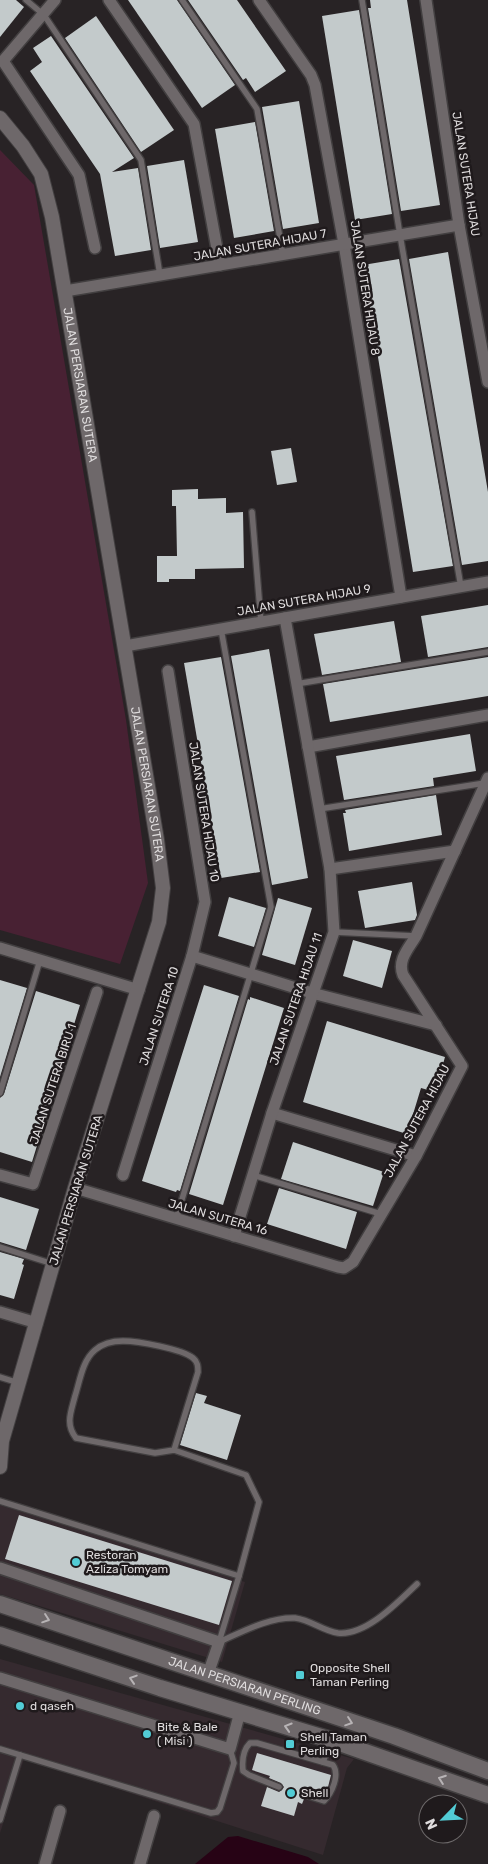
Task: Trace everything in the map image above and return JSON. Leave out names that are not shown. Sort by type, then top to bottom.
[{"type":"main road","name":"JALAN PERSIARAN PERLING","points":[[0,1604],[394,1736],[488,1771]]},
{"type":"main road","name":"JALAN PERSIARAN PERLING","points":[[0,1635],[160,1688],[331,1740],[488,1796]]},
{"type":"street","points":[[56,0],[1,59],[79,175],[95,248]]},
{"type":"street","points":[[109,0],[194,124],[220,265]]},
{"type":"street","name":"JALAN SUTERA HIJAU 8","points":[[259,0],[311,75],[315,85],[344,244],[401,597]]},
{"type":"street","name":"JALAN SUTERA HIJAU","points":[[426,0],[459,225],[488,382]]},
{"type":"street","name":"JALAN PERSIARAN SUTERA","points":[[0,118],[23,146],[41,174],[52,217],[126,646],[163,888],[159,922],[75,1188],[1,1445],[2,1462],[0,1467]]},
{"type":"street","name":"JALAN SUTERA HIJAU 7","points":[[65,291],[459,225]]},
{"type":"street","name":"JALAN SUTERA HIJAU 9","points":[[126,646],[488,582]]},
{"type":"street","name":"JALAN SUTERA HIJAU 11","points":[[234,1236],[272,1113],[334,932],[330,869],[285,618]]},
{"type":"street","name":"JALAN SUTERA HIJAU 10","points":[[168,671],[205,902],[192,956]]},
{"type":"street","points":[[308,747],[488,715]]},
{"type":"street","name":"JALAN SUTERA HIJAU","points":[[353,1262],[416,1156],[462,1066],[401,970],[402,958],[416,936],[487,781]]},
{"type":"street","points":[[330,869],[455,851]]},
{"type":"street","points":[[0,948],[139,990]]},
{"type":"street","name":"JALAN SUTERA 10","points":[[122,1175],[192,956],[312,993],[436,1026]]},
{"type":"street","name":"JALAN SUTERA BIRU 1","points":[[0,1175],[33,1184],[40,1168],[97,992]]},
{"type":"street","points":[[272,1113],[416,1156]]},
{"type":"street","name":"JALAN SUTERA 16","points":[[75,1188],[338,1267],[344,1268],[353,1262]]},
{"type":"street","points":[[0,1312],[36,1323]]},
{"type":"street","points":[[0,1568],[219,1642],[208,1674]]},
{"type":"street","points":[[0,1678],[230,1749],[240,1712]]},
{"type":"street","points":[[44,1864],[60,1812]]},
{"type":"street","points":[[140,1864],[154,1816]]},
{"type":"lane","points":[[26,0],[44,15],[141,160],[160,275]]},
{"type":"lane","points":[[182,0],[257,109],[283,255]]},
{"type":"lane","points":[[362,0],[400,235],[461,587]]},
{"type":"lane","points":[[252,512],[261,622]]},
{"type":"lane","points":[[176,1219],[270,907],[221,629]]},
{"type":"lane","points":[[296,684],[488,652]]},
{"type":"lane","points":[[319,810],[487,781]]},
{"type":"lane","points":[[334,932],[416,936]]},
{"type":"lane","points":[[0,1093],[40,960]]},
{"type":"lane","points":[[253,1175],[381,1214]]},
{"type":"lane","points":[[0,1247],[53,1264]]},
{"type":"lane","points":[[174,1450],[198,1372],[198,1364],[194,1358],[175,1350],[123,1341],[108,1342],[94,1351],[84,1364],[68,1420],[71,1431],[76,1438],[155,1453],[174,1450],[246,1475],[253,1487],[259,1502],[219,1642]]},
{"type":"lane","points":[[0,1377],[19,1383]]},
{"type":"lane","points":[[0,1501],[239,1576]]},
{"type":"lane","points":[[219,1642],[253,1627],[293,1618],[308,1620],[337,1633],[362,1629],[392,1607],[417,1584]]},
{"type":"lane","points":[[323,1762],[331,1740]]},
{"type":"lane","points":[[279,1786],[243,1771],[242,1764],[250,1742],[333,1766],[336,1770],[336,1776],[328,1797],[324,1800],[318,1800],[305,1795]]},
{"type":"lane","points":[[0,1749],[211,1813],[217,1812],[220,1808],[234,1763],[230,1749]]},
{"type":"lane","points":[[0,1820],[20,1755]]},
{"type":"shaded area","points":[[0,150],[34,185],[126,720],[148,883],[120,964],[0,930]]},
{"type":"shaded area","points":[[0,1505],[245,1582],[222,1662],[0,1594]]},
{"type":"shaded area","points":[[0,1659],[354,1759],[347,1768],[323,1855],[24,1759],[0,1833]]},
{"type":"shaded area","points":[[238,1836],[308,1857],[319,1864],[195,1864],[228,1837]]},
{"type":"building","points":[[0,0],[16,0],[24,7],[0,37]]},
{"type":"building","points":[[128,0],[177,0],[235,85],[202,108]]},
{"type":"building","points":[[188,0],[237,0],[286,71],[255,92],[246,78],[243,80]]},
{"type":"building","points":[[370,0],[407,0],[440,205],[401,211],[368,8],[371,8]]},
{"type":"building","points":[[359,10],[392,214],[355,220],[322,16]]},
{"type":"building","points":[[96,16],[174,130],[141,152],[65,38]]},
{"type":"building","points":[[51,36],[134,158],[112,172],[138,168],[151,250],[115,256],[100,174],[30,71],[42,62],[33,48]]},
{"type":"building","points":[[299,101],[319,223],[283,229],[262,107]]},
{"type":"building","points":[[255,122],[274,231],[234,238],[215,129]]},
{"type":"building","points":[[184,160],[198,242],[160,248],[147,166]]},
{"type":"building","points":[[448,252],[488,492],[488,561],[462,565],[409,259]]},
{"type":"building","points":[[399,259],[453,566],[413,572],[363,265]]},
{"type":"building","points":[[291,448],[297,482],[277,485],[271,451]]},
{"type":"building","points":[[198,489],[198,499],[226,498],[226,513],[243,512],[244,568],[195,569],[195,579],[169,579],[169,582],[157,582],[157,556],[177,556],[176,506],[172,506],[172,490]]},
{"type":"building","points":[[488,605],[488,647],[428,657],[421,616]]},
{"type":"building","points":[[394,621],[401,662],[322,675],[314,634]]},
{"type":"building","points":[[269,649],[308,878],[272,885],[231,656]]},
{"type":"building","points":[[221,657],[260,872],[221,878],[184,663]]},
{"type":"building","points":[[488,657],[488,696],[330,722],[323,684]]},
{"type":"building","points":[[470,734],[476,771],[433,778],[434,786],[344,800],[336,756]]},
{"type":"building","points":[[436,795],[442,835],[349,851],[343,813],[346,813],[345,810]]},
{"type":"building","points":[[412,882],[417,915],[415,920],[365,928],[358,891]]},
{"type":"building","points":[[229,897],[266,908],[254,947],[218,936]]},
{"type":"building","points":[[278,898],[312,908],[295,965],[262,955]]},
{"type":"building","points":[[353,940],[392,951],[382,988],[343,976]]},
{"type":"building","points":[[0,980],[27,988],[0,1077]]},
{"type":"building","points":[[204,985],[239,996],[180,1191],[177,1190],[176,1192],[142,1181]]},
{"type":"building","points":[[36,991],[80,1005],[32,1162],[0,1152],[0,1098],[4,1094]]},
{"type":"building","points":[[250,997],[284,1008],[223,1205],[189,1194]]},
{"type":"building","points":[[327,1021],[445,1057],[435,1092],[421,1088],[407,1134],[303,1102]]},
{"type":"building","points":[[293,1142],[384,1172],[373,1206],[281,1179]]},
{"type":"building","points":[[279,1188],[357,1212],[346,1249],[267,1224]]},
{"type":"building","points":[[0,1197],[39,1209],[26,1250],[0,1242]]},
{"type":"building","points":[[0,1252],[24,1259],[14,1299],[0,1295]]},
{"type":"building","points":[[196,1393],[207,1396],[204,1403],[241,1415],[227,1460],[180,1445]]},
{"type":"building","points":[[19,1515],[232,1581],[219,1625],[5,1559]]},
{"type":"building","points":[[257,1753],[331,1775],[328,1787],[325,1792],[307,1787],[306,1791],[302,1791],[300,1796],[304,1799],[302,1804],[298,1802],[294,1816],[261,1806],[267,1787],[279,1792],[284,1787],[281,1783],[269,1778],[270,1776],[252,1770]]},
{"type":"place","name":"Restoran Azliza Tomyam","points":[[76,1562]]},
{"type":"place","name":"Opposite Shell Taman Perling","points":[[300,1675]]},
{"type":"place","name":"d qaseh","points":[[20,1706]]},
{"type":"place","name":"Bite & Bale ( Misi )","points":[[147,1734]]},
{"type":"place","name":"Shell Taman Perling","points":[[290,1744]]},
{"type":"place","name":"Shell","points":[[291,1793]]}]
